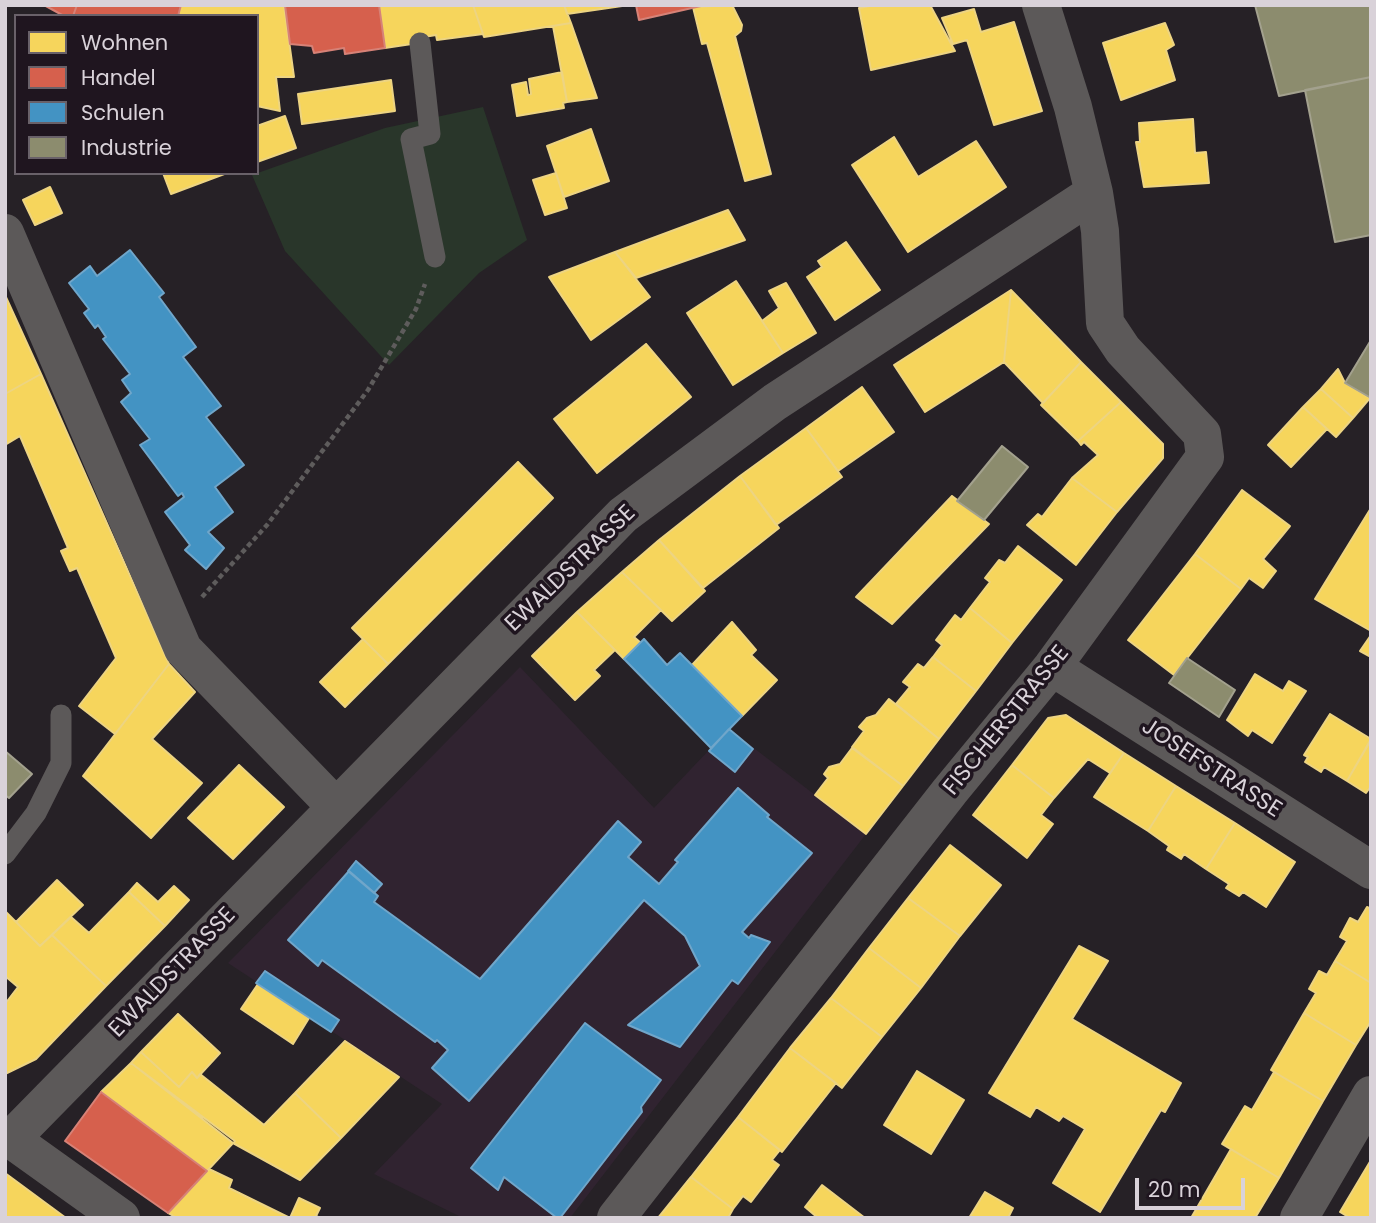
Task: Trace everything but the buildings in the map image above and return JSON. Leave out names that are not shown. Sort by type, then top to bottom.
[{"type":"street","points":[[1041,5],[1073,107],[1094,193]]},
{"type":"street","name":"FISCHERSTRASSE","points":[[616,1218],[950,791],[1052,667],[1205,457],[1202,433],[1123,350],[1105,323],[1100,231],[1094,193]]},
{"type":"street","name":"EWALDSTRASSE","points":[[8,1137],[623,515],[775,402],[1094,193]]},
{"type":"street","points":[[5,233],[183,649],[334,806]]},
{"type":"street","name":"JOSEFSTRASSE","points":[[1052,667],[1371,870]]},
{"type":"street","points":[[1299,1218],[1371,1095]]},
{"type":"street","points":[[8,1137],[121,1218]]},
{"type":"lane","points":[[421,43],[430,134],[411,139],[435,257]]},
{"type":"lane","points":[[5,854],[36,813],[61,763],[61,715]]},
{"type":"path","points":[[183,649],[190,610],[267,525],[368,390],[416,309],[435,257]]},
{"type":"shaded area","points":[[520,667],[654,808],[729,729],[866,834],[570,1218],[463,1218],[374,1174],[442,1104],[228,963]]},
{"type":"green space","points":[[483,107],[527,240],[479,273],[389,365],[285,251],[252,175],[259,175],[259,173],[385,128]]}]
